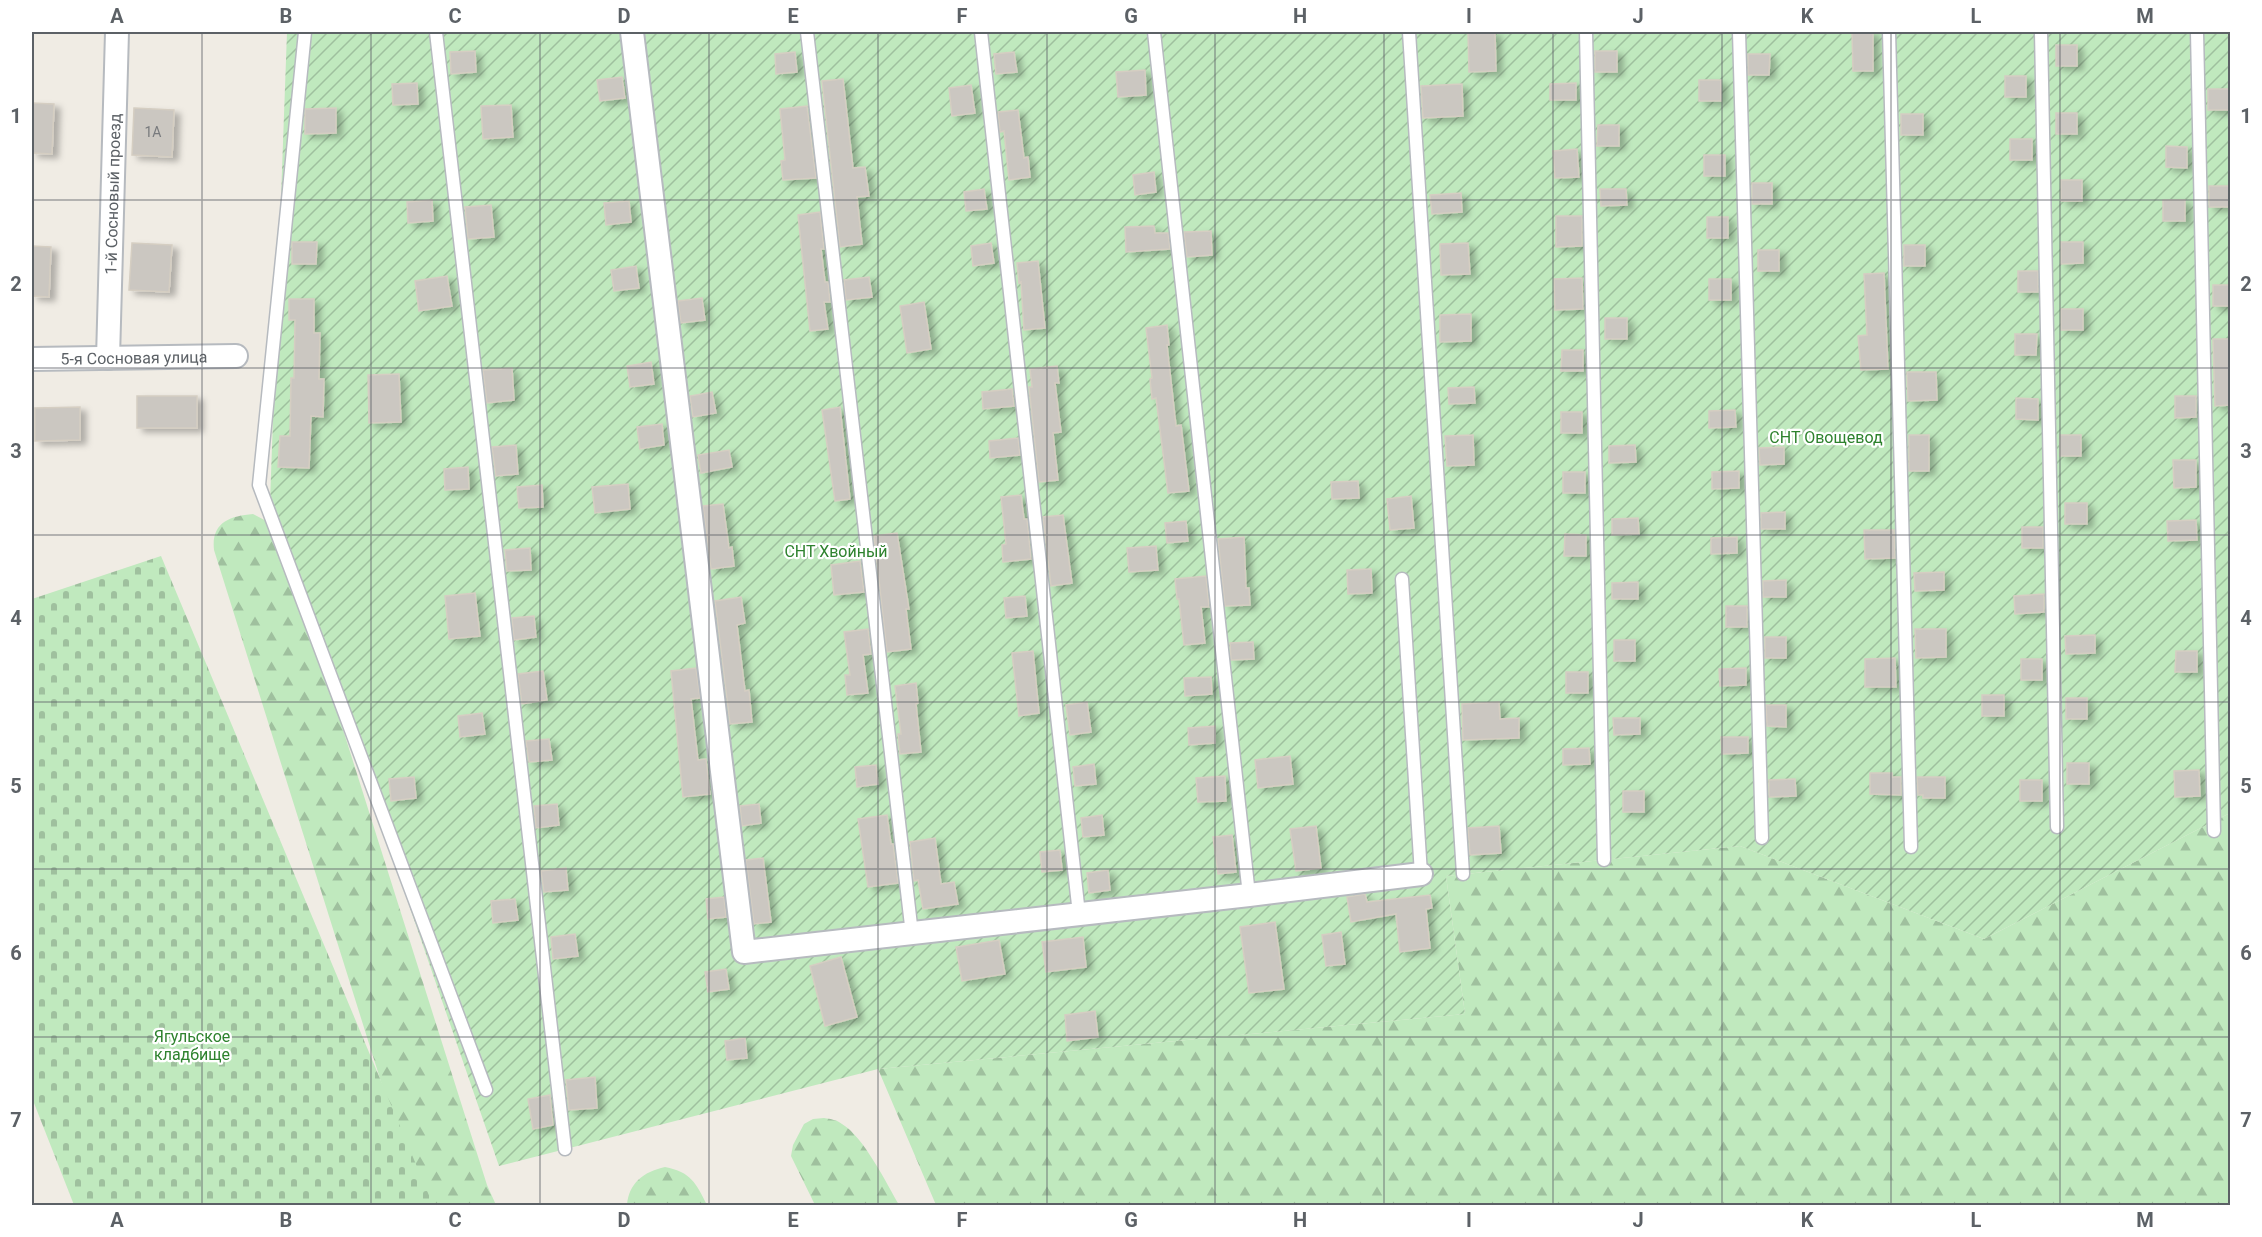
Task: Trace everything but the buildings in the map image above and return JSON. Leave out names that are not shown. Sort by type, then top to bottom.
[{"type":"street","name":"1-й Сосновый проезд","points":[[108,358],[117,32]]},
{"type":"street","points":[[632,32],[744,952],[1249,896],[1421,874]]},
{"type":"street","name":"5-я Сосновая улица","points":[[32,359],[236,356]]},
{"type":"lane","points":[[305,32],[259,485],[486,1090]]},
{"type":"lane","points":[[436,32],[565,1149]]},
{"type":"lane","points":[[807,32],[912,934]]},
{"type":"lane","points":[[981,32],[1079,914]]},
{"type":"lane","points":[[1154,32],[1249,896]]},
{"type":"lane","points":[[1409,32],[1463,874]]},
{"type":"lane","points":[[1586,32],[1604,860]]},
{"type":"lane","points":[[1739,32],[1762,838]]},
{"type":"lane","points":[[1889,32],[1911,848]]},
{"type":"lane","points":[[2041,32],[2057,827]]},
{"type":"lane","points":[[2197,32],[2214,831]]},
{"type":"lane","points":[[1402,579],[1421,874]]},
{"type":"green space","name":"СНТ Хвойный","points":[[287,32],[2230,32],[2230,813],[1984,939],[1740,846],[1446,876],[1465,1014],[878,1069],[499,1166],[270,502]]},
{"type":"green space","points":[[253,514],[272,524],[284,543],[487,1185],[496,1205],[423,1205],[404,1155],[214,550],[215,533],[223,523],[229,519]]},
{"type":"green space","name":"Ягульское кладбище","points":[[161,556],[433,1205],[74,1205],[32,1098],[32,599]]},
{"type":"green space","points":[[2230,813],[2230,1205],[936,1205],[878,1069],[1465,1014],[1446,876],[1740,846],[1984,939]]},
{"type":"green space","points":[[824,1118],[840,1123],[858,1139],[874,1161],[899,1205],[815,1205],[791,1156],[793,1145],[804,1124],[813,1119]]},
{"type":"green space","points":[[665,1167],[687,1175],[707,1205],[627,1205],[631,1190],[638,1180],[650,1172]]},
{"type":"park label","name":"СНТ Овощевод","points":[[1826,437]]}]
